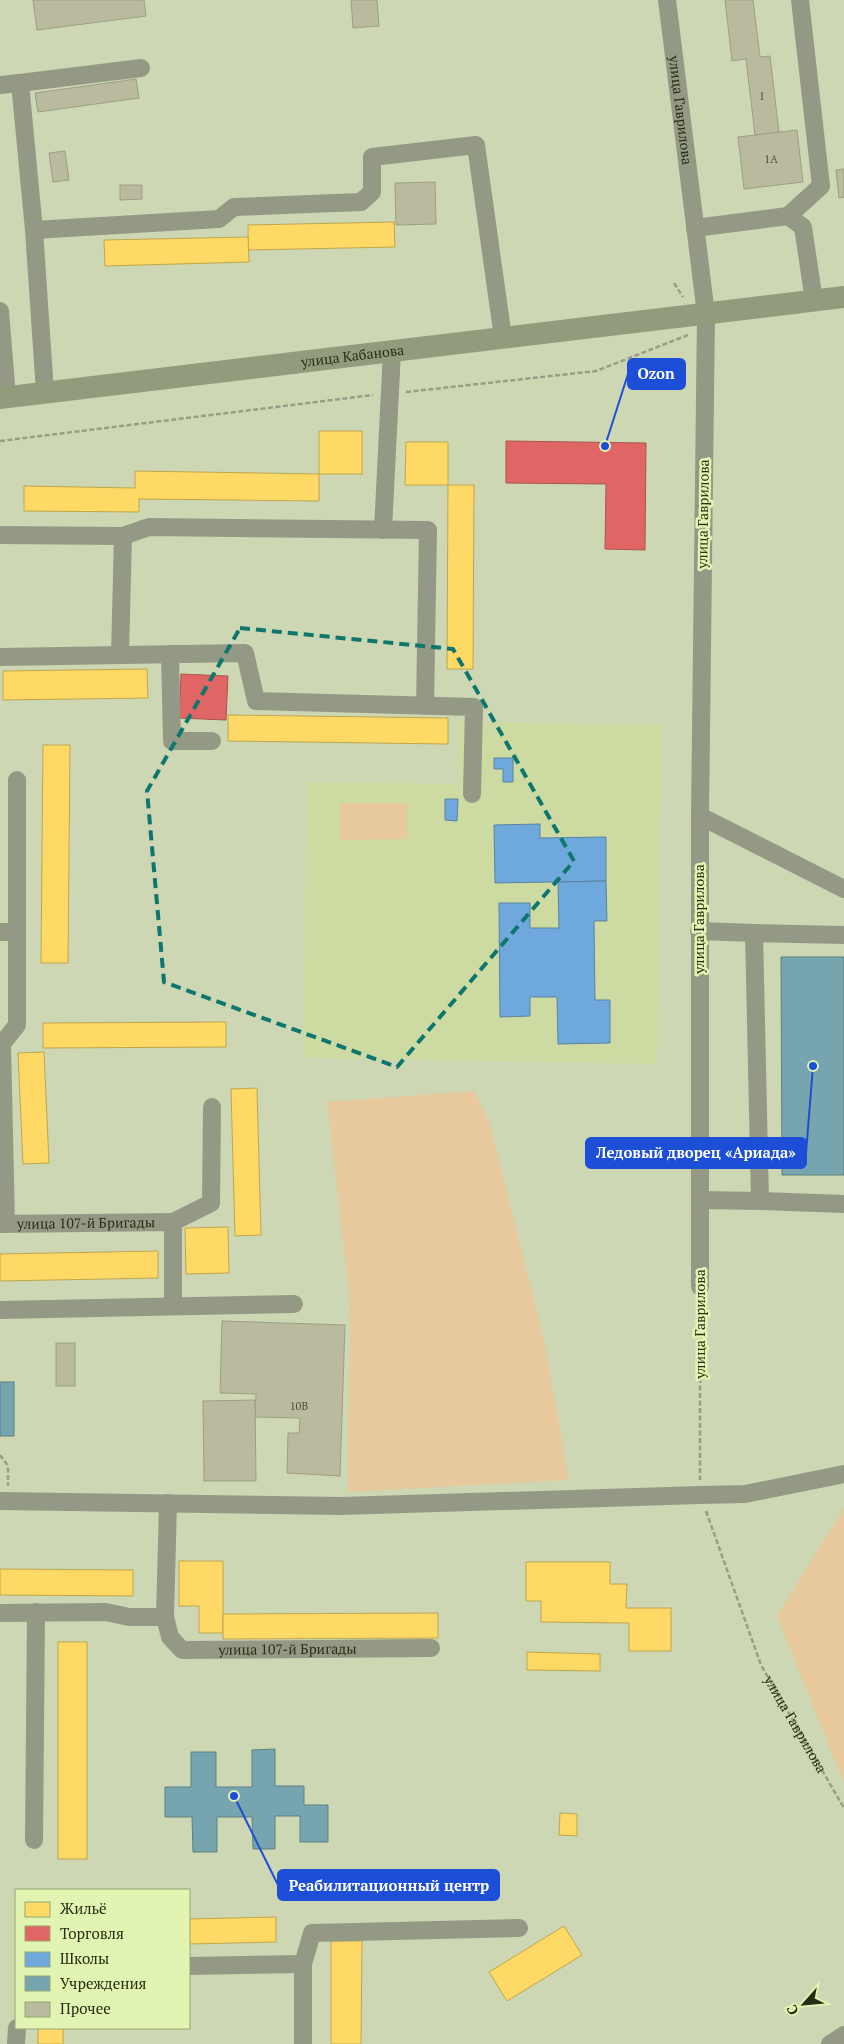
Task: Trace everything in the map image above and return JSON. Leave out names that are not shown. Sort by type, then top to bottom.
[{"type":"main road","name":"улица Кабанова","points":[[4,397],[844,297]]},
{"type":"street","name":"улица Гаврилова","points":[[667,0],[695,228],[698,315],[700,1287]]},
{"type":"street","points":[[695,228],[788,216],[821,186],[800,0]]},
{"type":"street","points":[[0,85],[141,68]]},
{"type":"street","points":[[20,83],[34,230],[45,392]]},
{"type":"street","points":[[34,230],[218,220],[234,207],[361,202],[372,192],[372,157],[476,145],[503,338]]},
{"type":"street","points":[[788,216],[802,227],[814,301]]},
{"type":"street","points":[[0,311],[4,397]]},
{"type":"street","points":[[383,530],[392,351]]},
{"type":"street","points":[[0,535],[123,536],[148,527],[428,530],[425,706]]},
{"type":"street","points":[[120,654],[123,536]]},
{"type":"street","points":[[0,657],[245,653],[256,701],[474,707],[472,794]]},
{"type":"street","points":[[170,654],[172,741],[212,740]]},
{"type":"street","points":[[3,1224],[2,1044],[17,1025],[8,932],[17,780]]},
{"type":"street","points":[[700,816],[844,889]]},
{"type":"street","points":[[699,931],[844,935]]},
{"type":"street","points":[[754,933],[760,1201]]},
{"type":"street","name":"улица 107-й Бригады","points":[[3,1224],[173,1222],[211,1203],[212,1107]]},
{"type":"street","points":[[700,1200],[844,1204]]},
{"type":"street","name":"улица 107-й Бригады","points":[[173,1222],[173,1306]]},
{"type":"street","points":[[0,1310],[294,1304]]},
{"type":"street","points":[[4,1501],[341,1506],[745,1494],[844,1474]]},
{"type":"street","name":"улица 107-й Бригады","points":[[168,1503],[165,1617],[170,1637],[182,1650],[431,1648]]},
{"type":"street","points":[[34,1840],[36,1612]]},
{"type":"street","points":[[0,1613],[106,1612],[129,1617],[165,1617]]},
{"type":"street","points":[[302,2044],[303,1964],[312,1933],[519,1928]]},
{"type":"street","points":[[190,1966],[303,1964]]},
{"type":"street","points":[[16,2044],[17,2029]]},
{"type":"street","points":[[830,2044],[844,2035]]},
{"type":"path","points":[[0,441],[596,371],[691,334],[698,315],[689,307],[674,283]]},
{"type":"path","name":"улица Гаврилова","points":[[700,1287],[700,1495],[761,1665],[844,1808]]},
{"type":"path","points":[[0,1455],[8,1466],[4,1501]]},
{"type":"highlighted area","points":[[240,628],[453,649],[574,861],[397,1067],[164,982],[147,791]]},
{"type":"shaded area","points":[[459,722],[662,725],[657,1064],[303,1058],[307,782],[458,784]]},
{"type":"shaded area","points":[[340,803],[407,803],[407,839],[340,840]]},
{"type":"shaded area","points":[[474,1091],[490,1124],[544,1339],[569,1480],[348,1492],[350,1302],[327,1102]]},
{"type":"shaded area","points":[[844,1508],[844,1783],[777,1616]]},
{"type":"building: Жильё","points":[[394,222],[395,247],[248,250],[248,225]]},
{"type":"building: Жильё","points":[[248,237],[249,262],[105,266],[104,240]]},
{"type":"building: Жильё","points":[[319,431],[362,431],[362,474],[319,474]]},
{"type":"building: Жильё","points":[[406,442],[448,442],[448,485],[405,485]]},
{"type":"building: Жильё","points":[[135,471],[319,474],[319,501],[139,499],[139,512],[24,511],[24,486],[135,488]]},
{"type":"building: Жильё","points":[[448,485],[474,485],[473,669],[447,669]]},
{"type":"building: Жильё","points":[[147,669],[148,698],[3,700],[3,671]]},
{"type":"building: Жильё","points":[[228,715],[448,718],[448,744],[228,741]]},
{"type":"building: Жильё","points":[[43,745],[70,745],[68,963],[41,963]]},
{"type":"building: Жильё","points":[[226,1022],[226,1047],[43,1048],[43,1023]]},
{"type":"building: Жильё","points":[[44,1052],[49,1163],[23,1164],[18,1053]]},
{"type":"building: Жильё","points":[[257,1088],[261,1235],[235,1236],[231,1089]]},
{"type":"building: Жильё","points":[[228,1227],[229,1273],[186,1274],[185,1228]]},
{"type":"building: Жильё","points":[[158,1251],[158,1278],[0,1281],[0,1254]]},
{"type":"building: Жильё","points":[[179,1561],[223,1561],[223,1633],[199,1633],[199,1606],[179,1606]]},
{"type":"building: Жильё","points":[[526,1562],[610,1562],[610,1584],[627,1584],[626,1608],[671,1608],[671,1651],[629,1651],[629,1623],[541,1622],[541,1601],[526,1601]]},
{"type":"building: Жильё","points":[[0,1569],[133,1570],[133,1596],[0,1595]]},
{"type":"building: Жильё","points":[[438,1613],[438,1638],[223,1639],[223,1614]]},
{"type":"building: Жильё","points":[[58,1642],[87,1642],[87,1859],[58,1859]]},
{"type":"building: Жильё","points":[[527,1652],[600,1654],[600,1671],[527,1670]]},
{"type":"building: Жильё","points":[[560,1813],[577,1814],[577,1836],[559,1835]]},
{"type":"building: Жильё","points":[[302,1870],[349,1870],[349,1884],[302,1884]]},
{"type":"building: Жильё","points":[[276,1917],[276,1942],[190,1944],[190,1919]]},
{"type":"building: Жильё","points":[[564,1926],[582,1955],[507,2001],[489,1972]]},
{"type":"building: Жильё","points":[[331,1941],[362,1941],[361,2044],[331,2044]]},
{"type":"building: Жильё","points":[[38,2029],[63,2029],[63,2044],[38,2044]]},
{"type":"building: Торговля","points":[[506,441],[646,443],[645,550],[605,549],[606,484],[506,483]]},
{"type":"building: Торговля","points":[[181,674],[228,676],[226,720],[179,718]]},
{"type":"building: Школы","points":[[494,758],[513,758],[513,782],[503,782],[503,769],[494,769]]},
{"type":"building: Школы","points":[[445,799],[458,799],[457,821],[445,820]]},
{"type":"building: Школы","points":[[540,824],[540,838],[606,837],[606,881],[495,883],[494,825]]},
{"type":"building: Школы","points":[[606,881],[607,921],[594,921],[595,1000],[610,1000],[610,1043],[558,1044],[557,997],[530,997],[530,1016],[500,1017],[499,903],[530,903],[530,928],[559,928],[558,882]]},
{"type":"building: Учреждения","points":[[781,957],[844,957],[844,1175],[782,1175]]},
{"type":"building: Учреждения","points":[[0,1382],[14,1382],[14,1436],[0,1436]]},
{"type":"building: Учреждения","points":[[275,1749],[275,1786],[304,1786],[304,1805],[328,1805],[328,1842],[300,1842],[300,1816],[275,1816],[275,1849],[253,1849],[252,1817],[217,1817],[217,1852],[193,1852],[192,1817],[165,1817],[165,1787],[191,1787],[191,1752],[216,1752],[216,1787],[252,1787],[252,1750]]},
{"type":"building: Прочее","points":[[33,0],[144,0],[146,16],[37,30]]},
{"type":"building: Прочее","points":[[351,0],[377,0],[379,26],[353,28]]},
{"type":"building: Прочее","points":[[725,0],[753,0],[760,57],[770,56],[779,132],[755,135],[746,59],[732,61]]},
{"type":"building: Прочее","points":[[136,79],[139,98],[38,112],[35,93]]},
{"type":"building: Прочее","points":[[797,130],[803,182],[744,189],[738,137]]},
{"type":"building: Прочее","points":[[65,151],[69,180],[53,182],[49,153]]},
{"type":"building: Прочее","points":[[844,169],[844,197],[839,198],[836,170]]},
{"type":"building: Прочее","points":[[435,182],[436,224],[396,225],[395,183]]},
{"type":"building: Прочее","points":[[120,185],[142,185],[142,199],[120,200]]},
{"type":"building: Прочее","points":[[222,1321],[345,1325],[340,1476],[287,1473],[288,1433],[299,1433],[300,1418],[255,1417],[256,1394],[220,1393]]},
{"type":"building: Прочее","points":[[56,1343],[75,1343],[75,1386],[56,1386]]},
{"type":"building: Прочее","points":[[255,1400],[256,1481],[204,1481],[203,1401]]},
{"type":"place","name":"Ozon","points":[[605,446]]},
{"type":"place","name":"Ледовый дворец «Ариада»","points":[[813,1066]]},
{"type":"place","name":"Реабилитационный центр","points":[[234,1796]]}]
